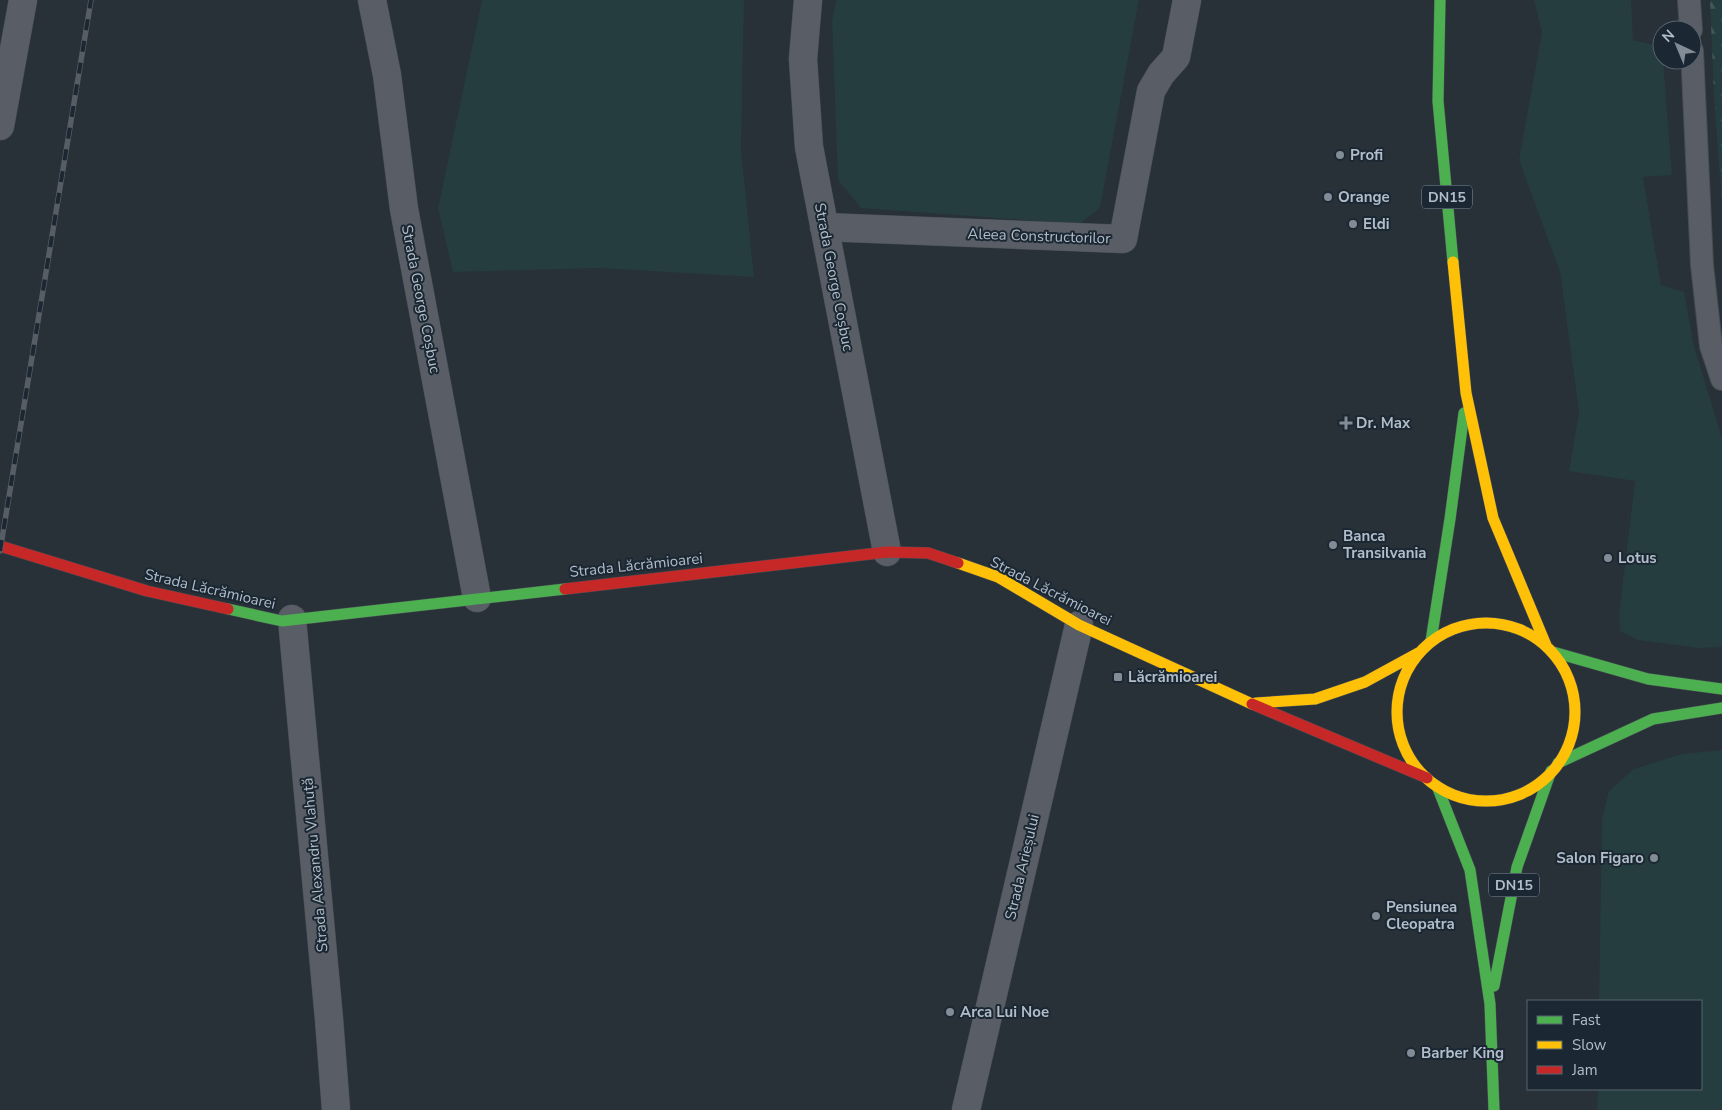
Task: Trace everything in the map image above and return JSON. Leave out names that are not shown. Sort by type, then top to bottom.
[{"type":"main road","name":"DN15","points":[[1440,0],[1438,101],[1466,393],[1493,518],[1550,648],[1565,668],[1573,686],[1577,706],[1575,726],[1569,746],[1555,766],[1538,783],[1523,793],[1506,800],[1470,801],[1452,795],[1427,778],[1411,760],[1401,739],[1397,716],[1398,693],[1406,671],[1420,652],[1431,641],[1452,629],[1477,624],[1502,624],[1525,631],[1550,648]]},
{"type":"main road","name":"DN15","points":[[1431,641],[1450,519],[1466,393]]},
{"type":"main road","name":"Strada Lăcrămioarei","points":[[0,546],[147,591],[282,621],[887,552],[928,553],[998,577],[1079,624],[1252,704],[1427,778]]},
{"type":"main road","points":[[1550,648],[1648,679],[1722,689]]},
{"type":"main road","name":"Strada Lăcrămioarei","points":[[1252,704],[1315,699],[1365,682],[1420,652]]},
{"type":"main road","points":[[1555,766],[1653,718],[1722,708]]},
{"type":"main road","name":"DN15","points":[[1490,1004],[1517,867],[1555,766]]},
{"type":"main road","name":"DN15","points":[[1437,786],[1470,870],[1490,1004],[1494,1110]]},
{"type":"street","points":[[0,126],[23,0]]},
{"type":"street","name":"Strada George Coșbuc","points":[[372,0],[387,75],[404,209],[477,598]]},
{"type":"street","name":"Strada George Coșbuc","points":[[808,0],[803,59],[809,147],[887,552]]},
{"type":"street","name":"Aleea Constructorilor","points":[[824,227],[1123,239],[1151,91],[1161,74],[1176,57],[1187,0]]},
{"type":"street","name":"Strada Alexandru Vlahuță","points":[[292,619],[330,1019],[336,1110]]},
{"type":"street","name":"Strada Arieșului","points":[[966,1110],[1079,624]]},
{"type":"lane","points":[[1689,0],[1690,20]]},
{"type":"lane","points":[[1693,70],[1702,265],[1711,346],[1722,379]]},
{"type":"green space","points":[[482,0],[744,0],[741,150],[754,277],[599,268],[453,272],[438,208]]},
{"type":"green space","points":[[836,0],[1139,0],[1100,208],[1079,224],[861,208],[838,180],[832,21]]},
{"type":"green space","points":[[1534,0],[1631,0],[1633,40],[1652,45],[1652,70],[1664,70],[1672,175],[1643,177],[1661,285],[1684,292],[1694,346],[1722,438],[1722,647],[1698,648],[1638,640],[1620,631],[1619,614],[1635,481],[1569,471],[1579,412],[1560,272],[1519,160],[1542,32]]},
{"type":"green space","points":[[1710,0],[1722,0],[1722,203],[1714,97]]},
{"type":"green space","points":[[1722,750],[1722,1110],[1597,1110],[1598,1090],[1702,1090],[1702,1000],[1599,1000],[1602,819],[1609,791],[1634,769],[1682,754]]},
{"type":"railway","points":[[0,551],[91,0]]},
{"type":"traffic: fast","points":[[1440,0],[1438,101],[1453,262]]},
{"type":"traffic: fast","points":[[1431,641],[1464,413]]},
{"type":"traffic: fast","points":[[228,609],[282,621],[565,589]]},
{"type":"traffic: fast","points":[[1553,652],[1648,679],[1722,689]]},
{"type":"traffic: fast","points":[[1558,763],[1653,719],[1722,708]]},
{"type":"traffic: fast","points":[[1494,986],[1517,867],[1551,771]]},
{"type":"traffic: fast","points":[[1437,786],[1470,870],[1490,1004],[1494,1110]]},
{"type":"traffic: slow","points":[[1453,262],[1466,393],[1493,518],[1546,645]]},
{"type":"traffic: slow","points":[[958,563],[998,577],[1079,625],[1252,704]]},
{"type":"traffic: slow","points":[[1477,623],[1495,623],[1528,633],[1543,643],[1555,655],[1565,670],[1571,686],[1575,712],[1571,738],[1565,754],[1555,769],[1543,781],[1528,791],[1512,797],[1495,801],[1477,801],[1444,791],[1429,781],[1417,769],[1407,754],[1401,738],[1397,721],[1397,703],[1407,670],[1417,655],[1429,643],[1444,633],[1460,627],[1477,623]]},
{"type":"traffic: slow","points":[[1256,703],[1315,699],[1365,682],[1420,652]]},
{"type":"traffic: jam","points":[[0,546],[147,591],[228,609]]},
{"type":"traffic: jam","points":[[565,589],[887,552],[928,553],[958,563]]},
{"type":"traffic: jam","points":[[1252,704],[1427,778]]},
{"type":"place","name":"Profi","points":[[1340,155]]},
{"type":"place","name":"Orange","points":[[1328,197]]},
{"type":"place","name":"Eldi","points":[[1353,224]]},
{"type":"place","name":"Dr. Max","points":[[1346,423]]},
{"type":"place","name":"Banca Transilvania","points":[[1333,545]]},
{"type":"place","name":"Lotus","points":[[1608,558]]},
{"type":"place","name":"Lăcrămioarei","points":[[1118,677]]},
{"type":"place","name":"Salon Figaro","points":[[1654,858]]},
{"type":"place","name":"Pensiunea Cleopatra","points":[[1376,916]]},
{"type":"place","name":"Arca Lui Noe","points":[[950,1012]]},
{"type":"place","name":"Barber King","points":[[1411,1053]]}]
